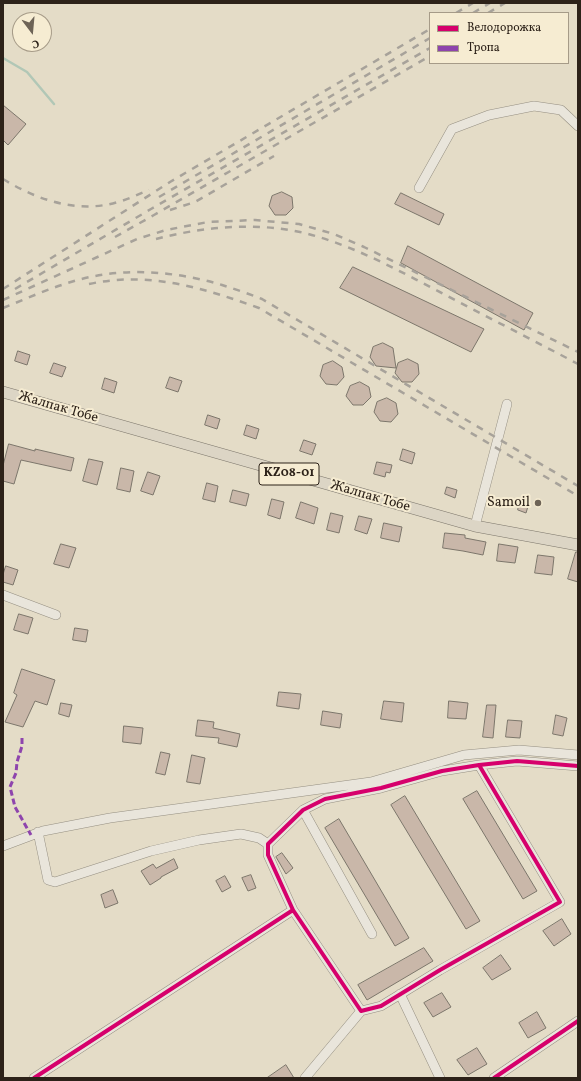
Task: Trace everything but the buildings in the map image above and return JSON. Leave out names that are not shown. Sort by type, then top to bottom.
[{"type":"main road","name":"Жалпак Тобе","points":[[3,392],[475,526],[578,545]]},
{"type":"street","points":[[419,188],[452,129],[489,115],[534,106],[561,110],[578,126]]},
{"type":"street","points":[[475,526],[507,404]]},
{"type":"street","points":[[3,595],[56,615]]},
{"type":"street","points":[[3,846],[38,832],[110,818],[371,782],[464,755],[519,750],[578,755]]},
{"type":"street","points":[[361,1010],[293,910],[268,855],[268,844],[303,810],[325,800],[381,788],[442,771],[479,765],[517,761],[578,766]]},
{"type":"street","points":[[305,1078],[361,1010],[380,1006],[560,902],[479,765]]},
{"type":"street","points":[[303,810],[372,934]]},
{"type":"street","points":[[38,832],[48,880],[55,882],[152,851],[199,840],[242,834],[259,838],[268,844]]},
{"type":"street","points":[[34,1078],[293,910]]},
{"type":"street","points":[[400,994],[440,1078]]},
{"type":"street","points":[[494,1078],[578,1022]]},
{"type":"waterway","points":[[3,58],[27,72],[54,104]]},
{"type":"railway","points":[[458,12],[473,3]]},
{"type":"railway","points":[[475,12],[490,3]]},
{"type":"railway","points":[[490,12],[505,3]]},
{"type":"railway","points":[[3,289],[170,182],[429,30]]},
{"type":"railway","points":[[159,197],[429,39]]},
{"type":"railway","points":[[15,289],[429,49]]},
{"type":"railway","points":[[115,237],[429,57]]},
{"type":"railway","points":[[170,210],[195,202],[274,156]]},
{"type":"railway","points":[[3,179],[16,187],[44,199],[73,206],[103,205],[122,201],[149,190]]},
{"type":"railway","points":[[3,300],[137,239],[166,230],[208,222],[255,220],[299,224],[334,234],[364,247],[578,352]]},
{"type":"railway","points":[[156,239],[191,231],[228,227],[264,227],[300,232],[335,242],[386,264],[578,364]]},
{"type":"railway","points":[[3,308],[71,282],[95,276],[127,272],[159,273],[191,277],[222,285],[262,299],[578,486]]},
{"type":"railway","points":[[89,284],[112,280],[133,279],[155,281],[197,288],[259,308],[578,496]]},
{"type":"marked path","points":[[22,738],[22,746],[17,762],[16,773],[10,787],[15,807],[31,835]]},
{"type":"cycle path","points":[[479,765],[560,902],[440,970],[381,1006],[361,1011],[293,910],[268,855],[268,844],[303,810],[325,799],[381,788],[442,771],[479,765],[517,761],[578,766]]},
{"type":"cycle path","points":[[34,1078],[293,910]]},
{"type":"cycle path","points":[[494,1078],[578,1021]]},
{"type":"place","name":"Samoil","points":[[538,503]]}]
